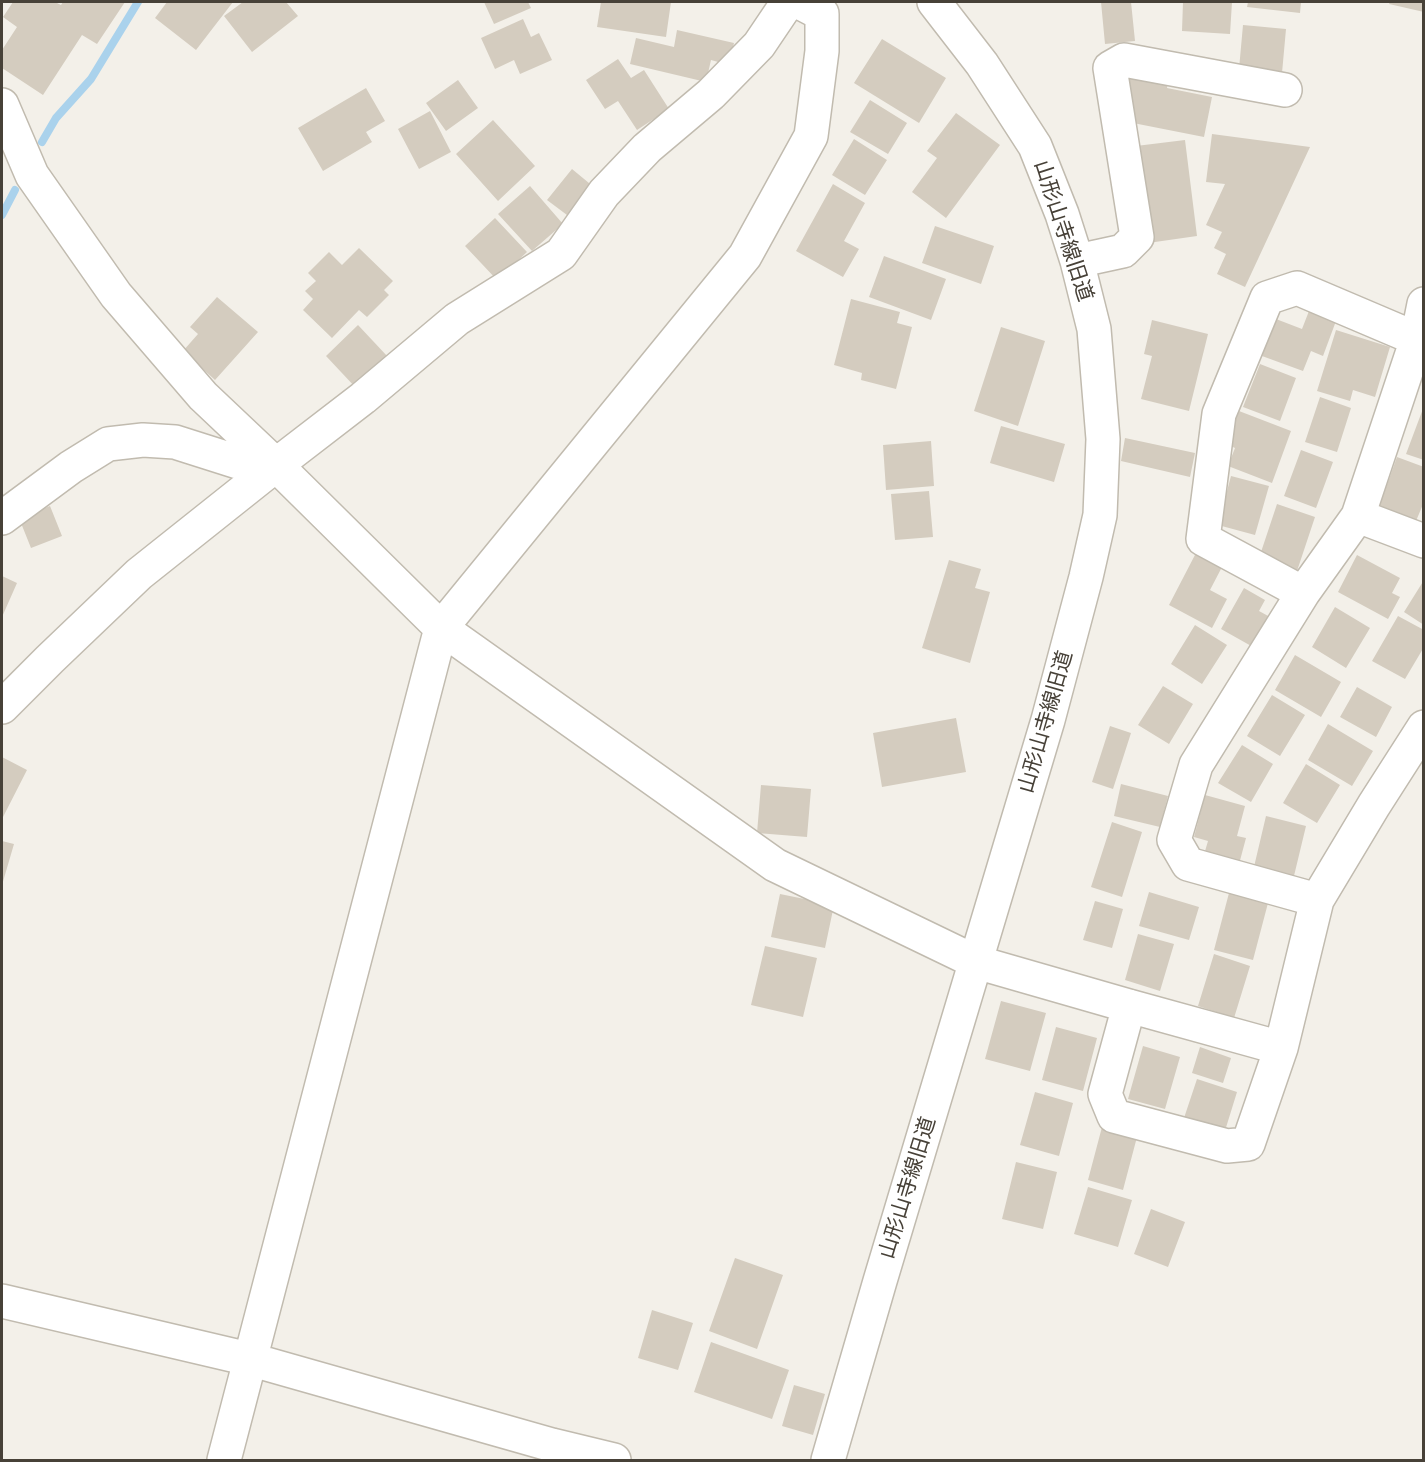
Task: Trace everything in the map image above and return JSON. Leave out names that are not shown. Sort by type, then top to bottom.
[{"type":"street","points":[[2,708],[33,675],[139,574],[363,398],[457,319],[561,254],[604,193],[647,148],[711,94],[759,45],[788,2]]},
{"type":"street","points":[[224,1461],[441,628],[745,256],[811,136],[822,51],[822,14],[799,2]]},
{"type":"street","name":"山形山寺線旧道","points":[[828,1461],[1048,720],[1100,515],[1103,439],[1094,329],[1077,261],[1062,214],[1035,146],[982,64],[934,2]]},
{"type":"street","points":[[1077,261],[1123,251],[1137,237],[1110,68],[1124,60],[1285,90]]},
{"type":"street","points":[[2,105],[32,175],[116,295],[203,396],[441,628],[775,865],[976,962],[1281,1048]]},
{"type":"street","points":[[1303,593],[1203,538],[1218,414],[1267,298],[1296,288],[1417,339]]},
{"type":"street","points":[[1317,900],[1188,864],[1174,840],[1196,765],[1303,593],[1358,516],[1417,339],[1424,304]]},
{"type":"street","points":[[2,518],[71,467],[108,444],[143,440],[175,442],[238,462],[276,465]]},
{"type":"street","points":[[1358,516],[1424,541]]},
{"type":"street","points":[[1129,1006],[1106,1094],[1114,1116],[1227,1146],[1248,1143],[1281,1048],[1317,900],[1424,727]]},
{"type":"street","points":[[2,1301],[249,1359],[614,1461]]},
{"type":"building","points":[[13,2],[55,2],[61,5],[63,2],[125,2],[97,44],[82,35],[43,95],[2,68],[2,50],[17,27],[3,17]]},
{"type":"building","points":[[167,2],[233,2],[196,50],[155,18]]},
{"type":"building","points":[[243,2],[286,2],[298,16],[252,52],[224,16]]},
{"type":"building","points":[[484,2],[528,2],[531,8],[494,24]]},
{"type":"building","points":[[601,2],[671,2],[666,37],[597,27]]},
{"type":"building","points":[[1101,2],[1131,2],[1135,41],[1105,44]]},
{"type":"building","points":[[1183,2],[1232,2],[1230,34],[1182,31]]},
{"type":"building","points":[[1248,2],[1301,2],[1300,13],[1247,7]]},
{"type":"building","points":[[1390,2],[1424,2],[1424,12],[1389,4]]},
{"type":"building","points":[[523,19],[531,37],[539,33],[552,60],[520,74],[514,60],[495,69],[481,38]]},
{"type":"building","points":[[1243,25],[1286,29],[1282,73],[1239,69]]},
{"type":"building","points":[[677,30],[734,43],[729,65],[711,60],[706,82],[630,64],[636,38],[674,47]]},
{"type":"building","points":[[882,39],[946,78],[919,123],[854,83]]},
{"type":"building","points":[[618,59],[631,78],[644,70],[669,109],[637,130],[618,101],[605,109],[586,80]]},
{"type":"building","points":[[1126,71],[1168,79],[1167,88],[1212,97],[1204,137],[1128,122],[1132,98],[1121,96]]},
{"type":"building","points":[[458,80],[478,108],[446,131],[426,103]]},
{"type":"building","points":[[366,88],[385,121],[366,132],[372,142],[323,171],[298,128]]},
{"type":"building","points":[[870,100],[907,123],[888,154],[850,132]]},
{"type":"building","points":[[430,111],[451,152],[419,169],[398,129]]},
{"type":"building","points":[[956,113],[1000,145],[946,218],[912,192],[937,158],[927,151]]},
{"type":"building","points":[[493,120],[535,166],[498,201],[456,154]]},
{"type":"building","points":[[1212,134],[1310,147],[1245,287],[1217,274],[1226,254],[1214,248],[1222,232],[1206,225],[1225,184],[1206,182]]},
{"type":"building","points":[[854,139],[887,160],[865,195],[832,175]]},
{"type":"building","points":[[1185,140],[1197,236],[1148,243],[1136,146]]},
{"type":"building","points":[[572,169],[595,188],[571,218],[547,200]]},
{"type":"building","points":[[833,184],[865,203],[844,241],[859,249],[843,277],[796,251]]},
{"type":"building","points":[[530,186],[563,224],[532,251],[498,214]]},
{"type":"building","points":[[495,218],[527,252],[497,280],[465,246]]},
{"type":"building","points":[[935,226],[994,246],[981,284],[922,263]]},
{"type":"building","points":[[359,248],[393,281],[384,290],[389,295],[367,317],[359,310],[332,338],[303,310],[313,299],[305,291],[316,281],[308,273],[329,252],[342,265]]},
{"type":"building","points":[[884,256],[946,279],[931,320],[869,297]]},
{"type":"building","points":[[217,297],[258,332],[215,380],[183,351],[198,334],[190,327]]},
{"type":"building","points":[[851,299],[900,312],[897,323],[912,327],[896,389],[861,380],[862,373],[834,365]]},
{"type":"building","points":[[1309,311],[1336,321],[1323,356],[1311,351],[1303,371],[1262,356],[1276,319],[1302,329]]},
{"type":"building","points":[[1152,320],[1208,334],[1189,411],[1141,399],[1152,356],[1144,354]]},
{"type":"building","points":[[358,325],[388,357],[356,388],[326,356]]},
{"type":"building","points":[[1001,327],[1045,341],[1018,426],[974,411]]},
{"type":"building","points":[[1336,330],[1390,347],[1375,397],[1353,390],[1350,401],[1317,391]]},
{"type":"building","points":[[1260,364],[1296,378],[1280,421],[1243,407]]},
{"type":"building","points":[[1320,397],[1351,408],[1337,452],[1305,442]]},
{"type":"building","points":[[1424,406],[1424,460],[1406,454]]},
{"type":"building","points":[[1239,411],[1291,431],[1272,483],[1228,466],[1235,448],[1226,444]]},
{"type":"building","points":[[1001,426],[1065,444],[1054,482],[990,463]]},
{"type":"building","points":[[1125,438],[1195,453],[1190,477],[1121,461]]},
{"type":"building","points":[[931,441],[934,486],[886,490],[883,445]]},
{"type":"building","points":[[1301,450],[1333,462],[1316,508],[1284,496]]},
{"type":"building","points":[[1397,457],[1424,467],[1424,502],[1416,521],[1379,507]]},
{"type":"building","points":[[1231,476],[1269,486],[1255,535],[1218,525]]},
{"type":"building","points":[[929,491],[933,537],[895,540],[891,494]]},
{"type":"building","points":[[1277,504],[1315,517],[1297,571],[1259,558]]},
{"type":"building","points":[[50,506],[62,536],[31,548],[19,518]]},
{"type":"building","points":[[1196,553],[1222,567],[1210,590],[1227,599],[1212,628],[1169,605]]},
{"type":"building","points":[[1357,555],[1400,578],[1392,593],[1400,597],[1388,619],[1338,592]]},
{"type":"building","points":[[949,560],[981,569],[975,588],[990,592],[970,663],[922,648]]},
{"type":"building","points":[[2,576],[17,583],[2,617]]},
{"type":"building","points":[[1424,580],[1424,625],[1404,612]]},
{"type":"building","points":[[1244,588],[1265,600],[1259,611],[1270,617],[1253,647],[1221,629]]},
{"type":"building","points":[[1335,607],[1370,628],[1346,668],[1312,647]]},
{"type":"building","points":[[1398,616],[1424,630],[1424,647],[1405,679],[1372,661]]},
{"type":"building","points":[[1195,625],[1227,645],[1202,684],[1171,664]]},
{"type":"building","points":[[1295,655],[1341,682],[1321,717],[1275,690]]},
{"type":"building","points":[[1163,686],[1193,704],[1169,744],[1138,725]]},
{"type":"building","points":[[1357,687],[1392,707],[1376,737],[1340,717]]},
{"type":"building","points":[[1272,695],[1305,715],[1280,756],[1247,736]]},
{"type":"building","points":[[956,718],[966,772],[882,787],[873,733]]},
{"type":"building","points":[[1328,724],[1373,751],[1352,786],[1308,760]]},
{"type":"building","points":[[1110,726],[1131,733],[1113,789],[1092,782]]},
{"type":"building","points":[[1242,745],[1273,764],[1251,802],[1218,783]]},
{"type":"building","points":[[2,757],[27,770],[2,819]]},
{"type":"building","points":[[1306,764],[1340,785],[1317,823],[1283,803]]},
{"type":"building","points":[[1121,784],[1168,796],[1160,827],[1114,816]]},
{"type":"building","points":[[761,785],[811,789],[807,837],[757,833]]},
{"type":"building","points":[[1205,795],[1245,806],[1237,836],[1246,838],[1238,868],[1203,858],[1208,841],[1194,837]]},
{"type":"building","points":[[1266,816],[1306,826],[1293,880],[1253,871]]},
{"type":"building","points":[[1112,822],[1142,832],[1122,897],[1091,887]]},
{"type":"building","points":[[2,841],[14,844],[2,885]]},
{"type":"building","points":[[1149,892],[1199,907],[1189,940],[1139,926]]},
{"type":"building","points":[[1229,893],[1268,903],[1253,960],[1214,950]]},
{"type":"building","points":[[780,894],[834,905],[825,948],[771,937]]},
{"type":"building","points":[[1095,901],[1123,909],[1112,948],[1083,940]]},
{"type":"building","points":[[1138,934],[1174,944],[1160,991],[1125,980]]},
{"type":"building","points":[[765,946],[817,958],[803,1017],[751,1005]]},
{"type":"building","points":[[1214,954],[1250,966],[1234,1018],[1198,1006]]},
{"type":"building","points":[[1001,1001],[1046,1013],[1030,1071],[985,1059]]},
{"type":"building","points":[[1056,1027],[1097,1038],[1083,1091],[1042,1080]]},
{"type":"building","points":[[1143,1046],[1180,1057],[1165,1109],[1128,1099]]},
{"type":"building","points":[[1200,1047],[1231,1058],[1223,1083],[1192,1073]]},
{"type":"building","points":[[1197,1079],[1237,1092],[1224,1134],[1183,1121]]},
{"type":"building","points":[[1035,1092],[1073,1103],[1059,1156],[1020,1145]]},
{"type":"building","points":[[1102,1127],[1137,1137],[1123,1190],[1088,1180]]},
{"type":"building","points":[[1016,1162],[1057,1172],[1043,1229],[1002,1219]]},
{"type":"building","points":[[1088,1187],[1132,1200],[1118,1247],[1074,1234]]},
{"type":"building","points":[[1151,1209],[1185,1222],[1168,1267],[1134,1254]]},
{"type":"building","points":[[735,1258],[783,1275],[757,1349],[709,1331]]},
{"type":"building","points":[[652,1310],[693,1323],[678,1370],[638,1358]]},
{"type":"building","points":[[711,1342],[789,1370],[772,1419],[694,1392]]},
{"type":"building","points":[[794,1385],[825,1394],[813,1435],[782,1426]]},
{"type":"waterway","points":[[42,142],[56,118],[91,79],[138,2]]},
{"type":"waterway","points":[[2,215],[15,190]]}]
